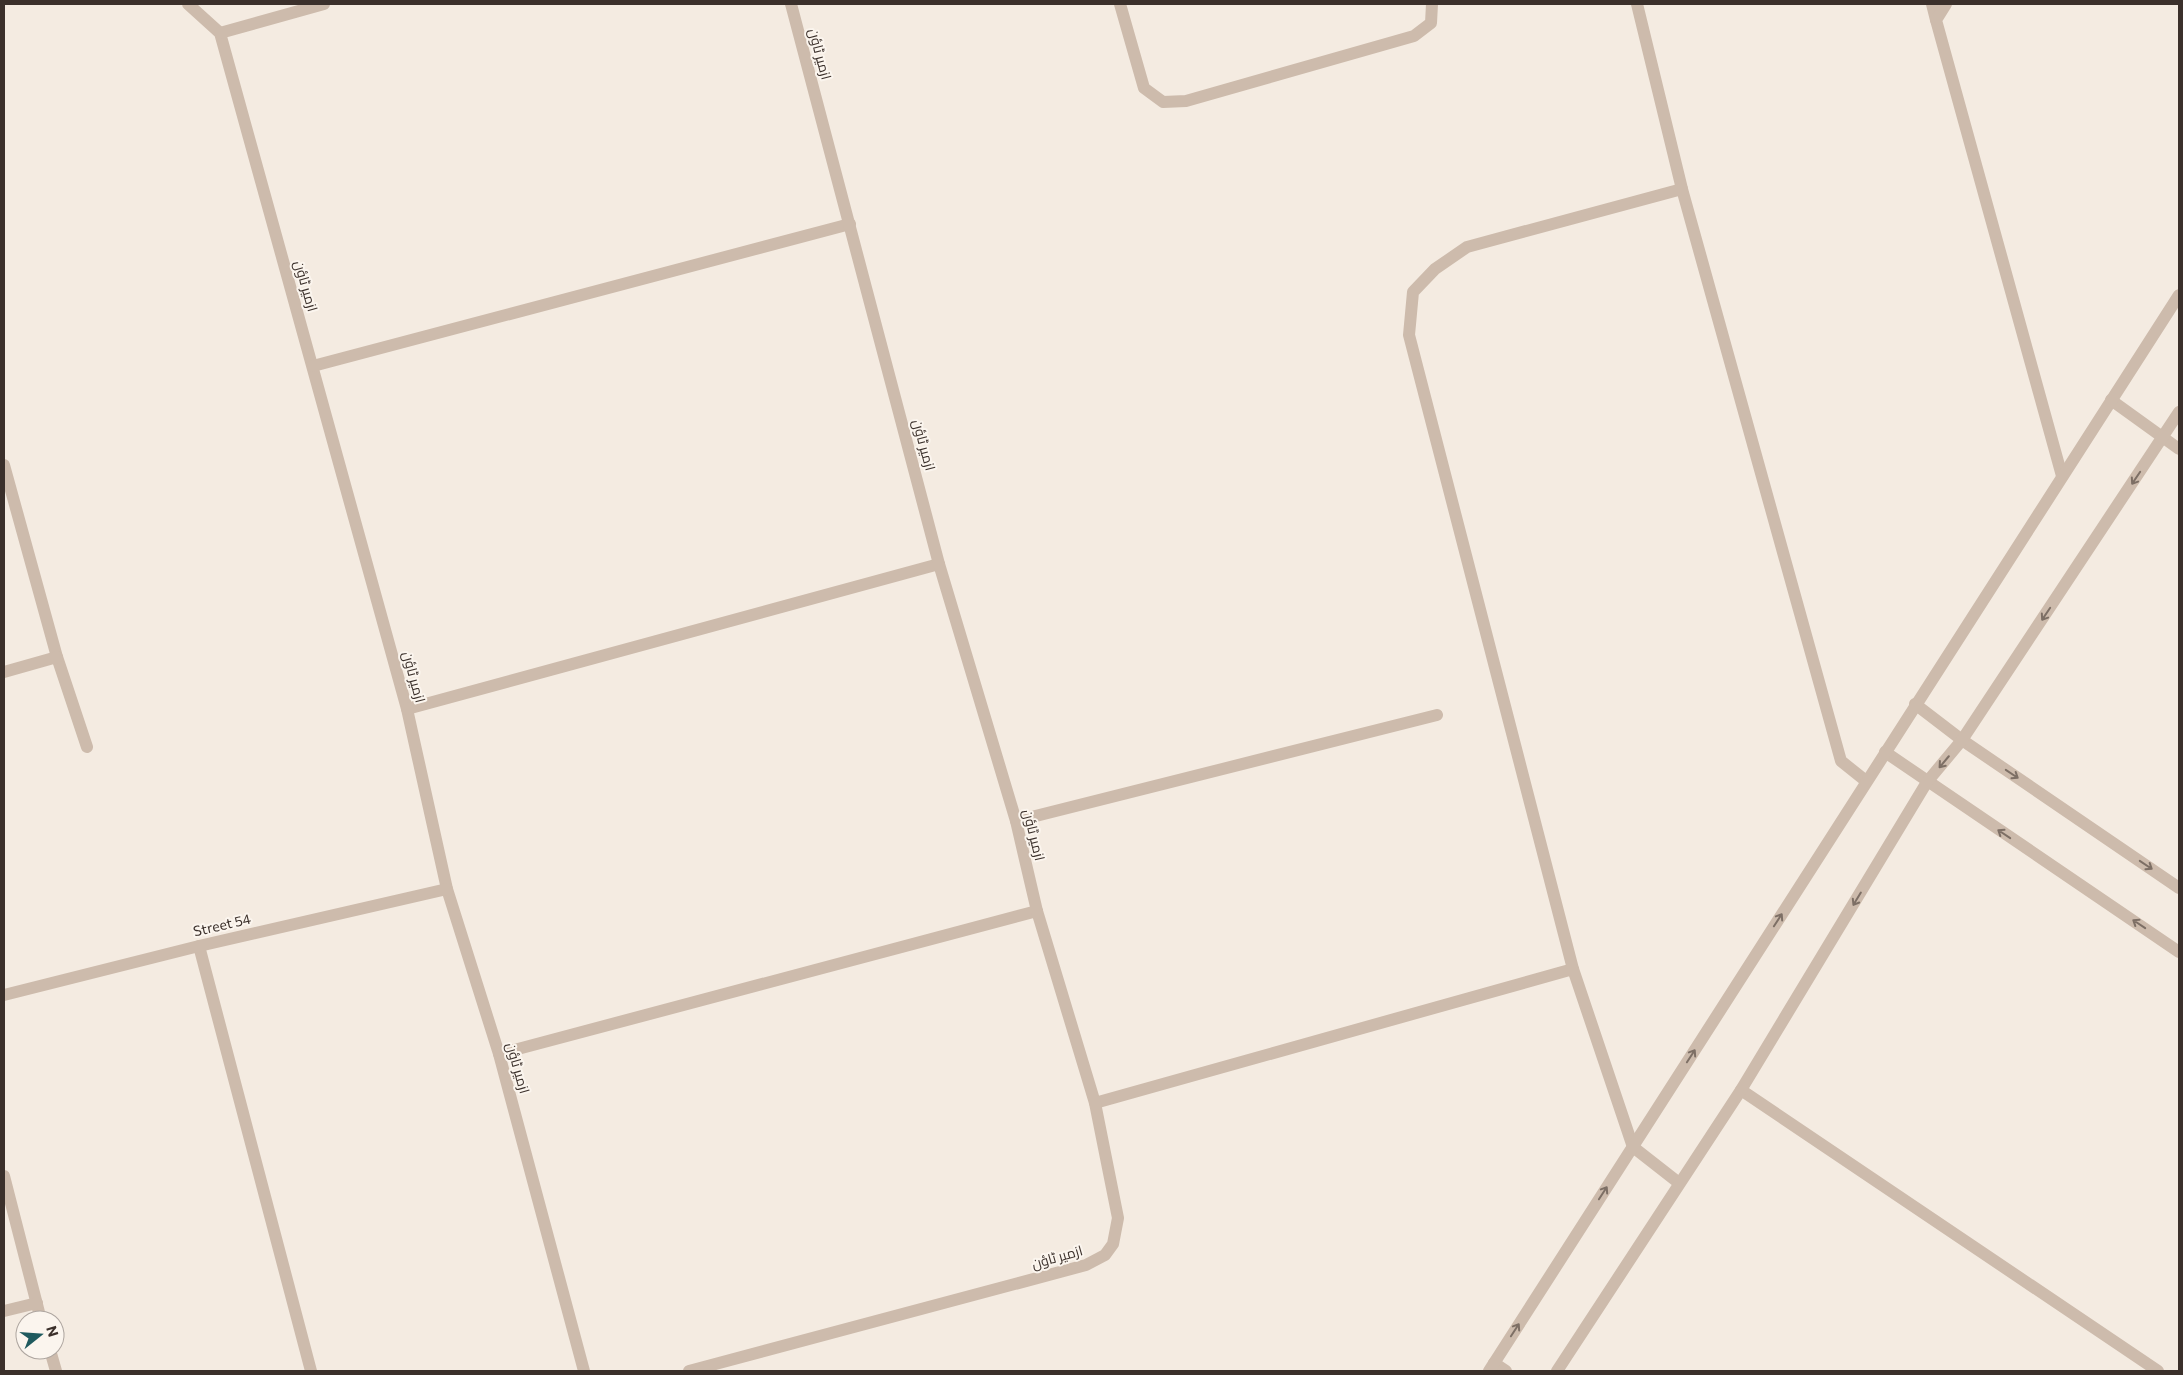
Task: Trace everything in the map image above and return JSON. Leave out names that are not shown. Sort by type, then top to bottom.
[{"type":"street","points":[[188,4],[220,33],[324,4]]},
{"type":"street","name":"ازمیر ٹاؤن","points":[[689,1371],[1086,1265],[1105,1255],[1113,1244],[1118,1218],[1095,1103],[1037,911],[1016,821],[939,564],[791,4]]},
{"type":"street","points":[[1120,4],[1144,88],[1162,102],[1186,101],[1414,36],[1431,23],[1432,4]]},
{"type":"street","points":[[1637,4],[1682,189],[1841,761],[1866,781]]},
{"type":"street","points":[[1932,4],[2062,476]]},
{"type":"street","points":[[1936,20],[1946,4]]},
{"type":"street","name":"ازمیر ٹاؤن","points":[[220,33],[407,709],[447,889],[499,1054],[584,1371]]},
{"type":"street","points":[[1679,1183],[1633,1147],[1573,969],[1409,335],[1413,292],[1435,269],[1467,247],[1682,189]]},
{"type":"street","points":[[313,366],[850,224]]},
{"type":"street","points":[[1506,1371],[1492,1367],[1884,752],[2179,295]]},
{"type":"street","points":[[2112,400],[2179,449]]},
{"type":"street","points":[[1557,1371],[1741,1090],[1928,782],[1962,740],[2179,412]]},
{"type":"street","points":[[4,465],[57,658],[87,747]]},
{"type":"street","points":[[407,709],[939,564]]},
{"type":"street","points":[[4,672],[57,658]]},
{"type":"street","points":[[1915,704],[1962,740],[2179,888]]},
{"type":"street","points":[[1016,821],[1437,715]]},
{"type":"street","points":[[1884,752],[2179,952]]},
{"type":"street","name":"Street 54","points":[[4,995],[199,946],[447,889]]},
{"type":"street","points":[[499,1054],[1037,911]]},
{"type":"street","points":[[199,946],[311,1371]]},
{"type":"street","points":[[1095,1103],[1573,969]]},
{"type":"street","points":[[1741,1090],[2158,1371]]},
{"type":"street","points":[[4,1176],[39,1310]]},
{"type":"street","points":[[4,1311],[37,1303]]}]
